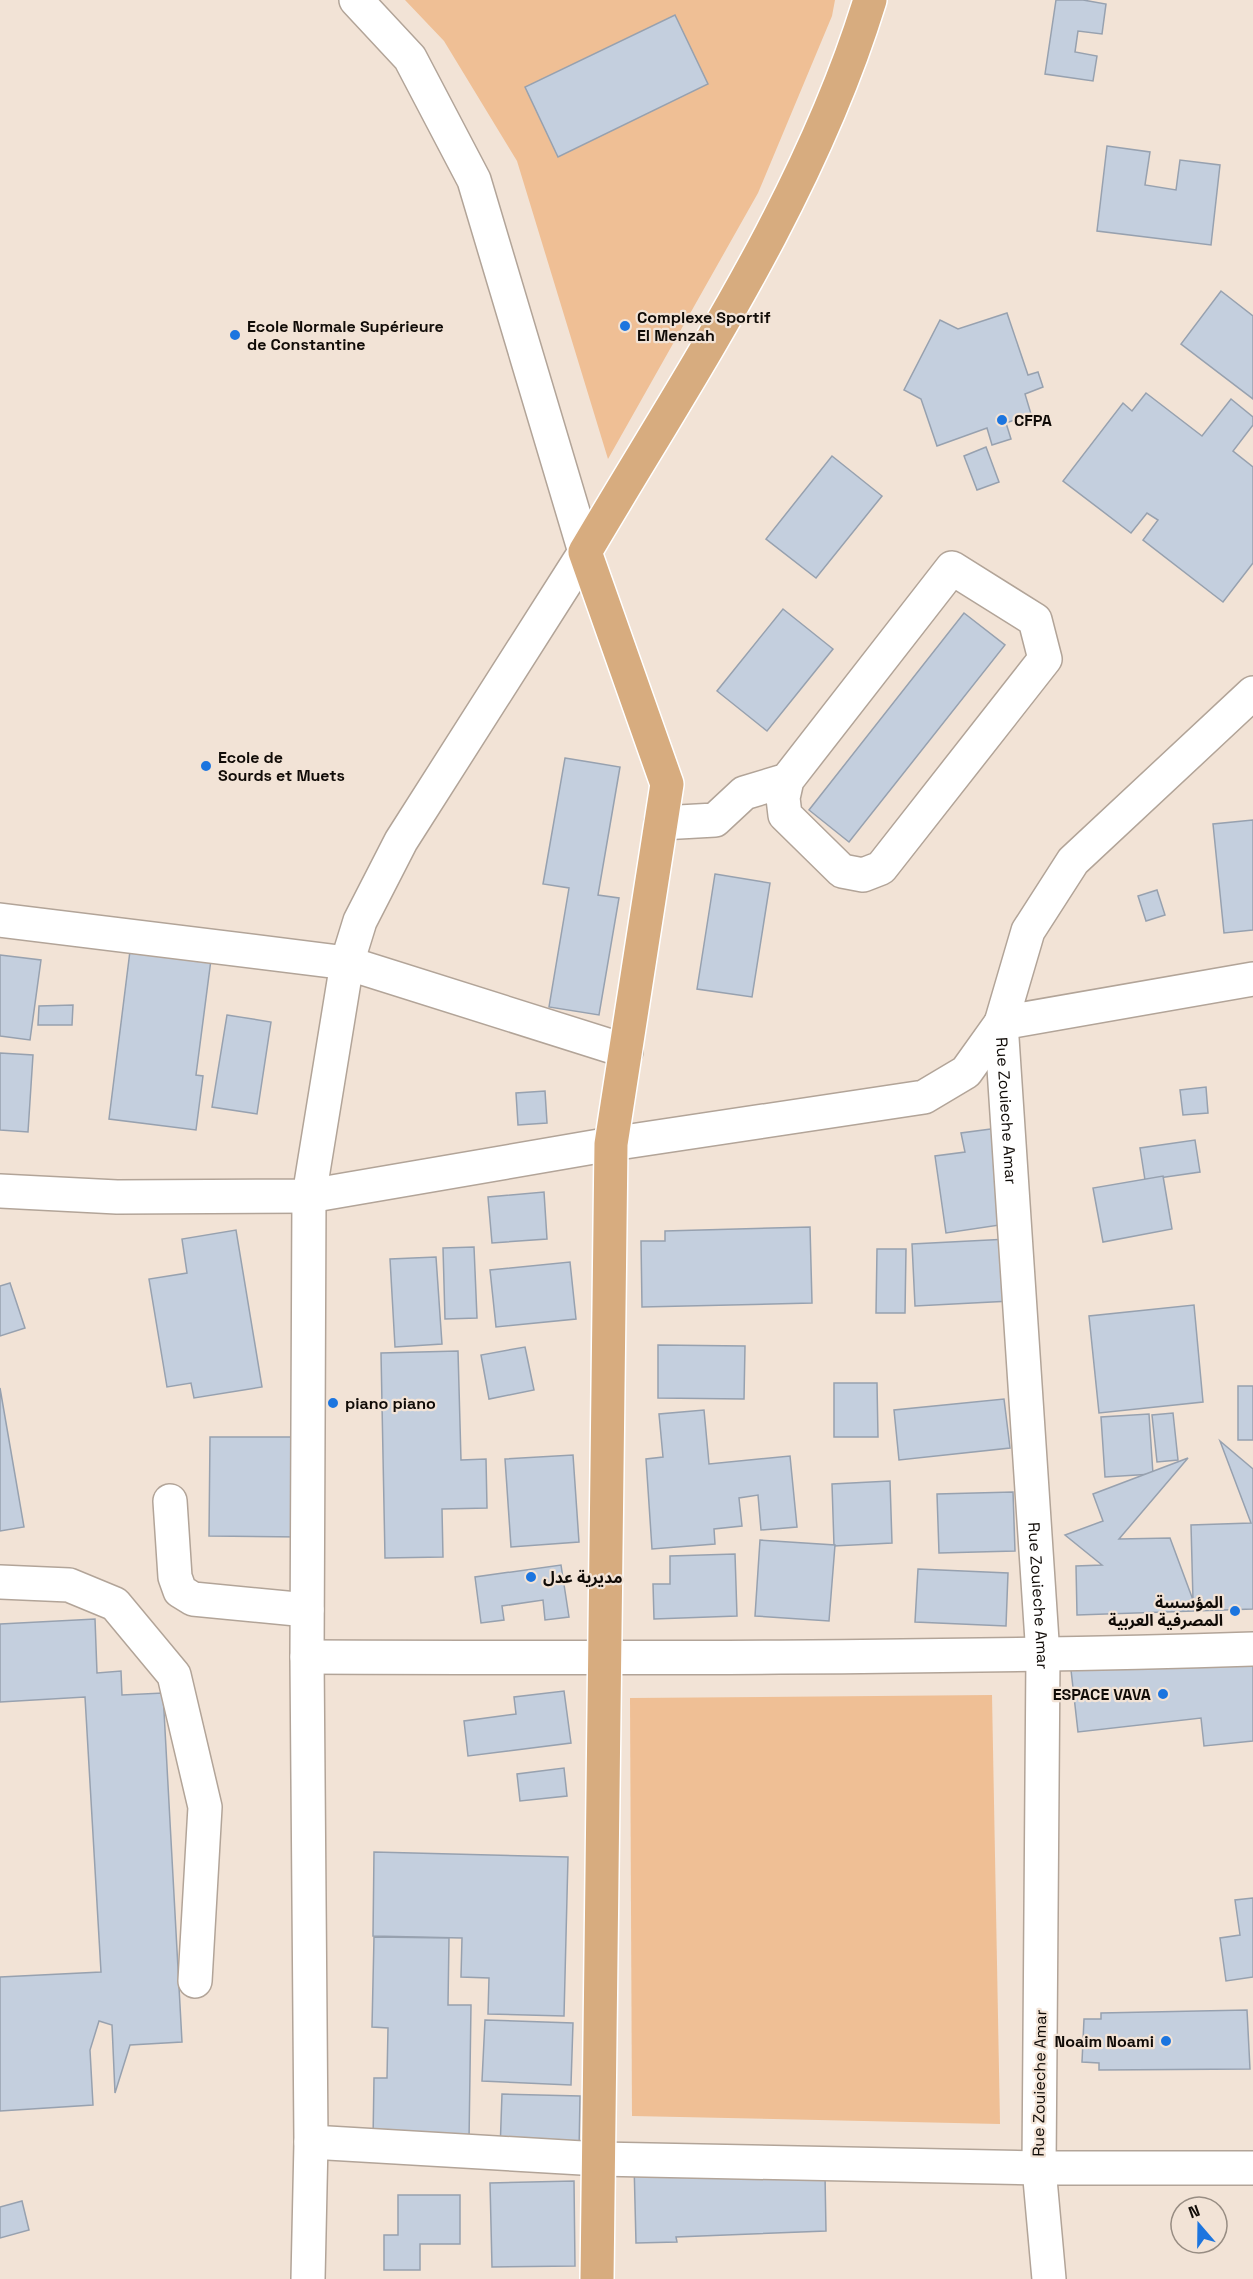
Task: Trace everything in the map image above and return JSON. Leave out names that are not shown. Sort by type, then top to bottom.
[{"type":"main road","points":[[597,2279],[611,1144],[667,784],[585,552],[769,242],[828,114],[855,49],[870,0]]},
{"type":"street","points":[[308,2279],[311,2142],[307,1657],[309,1196],[347,963],[360,921],[401,841],[585,552],[474,180],[410,58],[356,0]]},
{"type":"street","points":[[661,823],[715,820],[744,793],[787,780],[952,568],[1035,620],[1045,659],[881,868],[862,875],[842,871],[785,815],[783,798],[787,780]]},
{"type":"street","points":[[0,1191],[117,1197],[309,1196],[611,1144],[924,1097],[966,1072],[1001,1023],[1028,931],[1073,861],[1253,693]]},
{"type":"street","points":[[0,920],[347,963],[626,1051]]},
{"type":"street","points":[[1001,1023],[1253,978]]},
{"type":"street","name":"Rue Zouieche Amar","points":[[1001,1023],[1043,1656],[1039,2169],[1048,2279]]},
{"type":"street","points":[[170,1502],[176,1577],[180,1591],[193,1599],[307,1610]]},
{"type":"street","points":[[0,1582],[69,1585],[115,1604],[174,1675],[205,1807],[195,1981]]},
{"type":"street","points":[[307,1657],[1043,1656],[1253,1649]]},
{"type":"street","points":[[311,2142],[599,2159],[1039,2169],[1253,2168]]},
{"type":"shaded area","name":"Complexe Sportif El Menzah","points":[[405,0],[835,0],[832,16],[758,193],[608,459],[517,161],[444,41]]},
{"type":"shaded area","points":[[992,1695],[1000,2124],[632,2116],[630,1698]]},
{"type":"building","points":[[1056,0],[1083,0],[1106,4],[1102,34],[1078,31],[1075,52],[1097,56],[1093,81],[1045,74]]},
{"type":"building","points":[[675,15],[708,84],[558,157],[525,87]]},
{"type":"building","points":[[1107,146],[1150,152],[1145,185],[1176,190],[1180,160],[1220,165],[1211,245],[1097,231]]},
{"type":"building","points":[[1221,291],[1253,316],[1253,399],[1181,344]]},
{"type":"building","points":[[1007,313],[1028,375],[1038,372],[1043,387],[1025,394],[1031,414],[1006,423],[1011,439],[992,445],[987,428],[937,446],[921,399],[904,390],[940,320],[958,329]]},
{"type":"building","points":[[1146,393],[1202,436],[1231,399],[1253,417],[1253,425],[1233,451],[1253,467],[1253,563],[1223,602],[1143,540],[1158,520],[1147,513],[1131,533],[1063,481],[1123,403],[1132,411]]},
{"type":"building","points":[[986,447],[999,482],[977,490],[964,456]]},
{"type":"building","points":[[832,456],[882,496],[816,578],[766,539]]},
{"type":"building","points":[[783,609],[833,649],[767,731],[717,691]]},
{"type":"building","points":[[964,613],[1005,645],[849,842],[809,810]]},
{"type":"building","points":[[565,758],[620,767],[598,895],[619,898],[599,1015],[549,1007],[569,888],[543,884]]},
{"type":"building","points":[[1253,820],[1253,930],[1224,933],[1213,824]]},
{"type":"building","points":[[715,874],[770,883],[752,997],[697,989]]},
{"type":"building","points":[[1157,890],[1165,915],[1146,921],[1138,896]]},
{"type":"building","points":[[131,943],[212,952],[196,1075],[203,1076],[196,1130],[109,1119]]},
{"type":"building","points":[[0,955],[41,960],[30,1040],[0,1036]]},
{"type":"building","points":[[73,1005],[72,1025],[38,1025],[39,1006]]},
{"type":"building","points":[[227,1015],[271,1022],[257,1114],[212,1107]]},
{"type":"building","points":[[0,1053],[33,1055],[28,1132],[0,1130]]},
{"type":"building","points":[[1206,1087],[1208,1113],[1183,1115],[1180,1090]]},
{"type":"building","points":[[545,1091],[547,1123],[518,1125],[516,1093]]},
{"type":"building","points":[[1013,1126],[1026,1221],[946,1233],[935,1156],[965,1152],[961,1133]]},
{"type":"building","points":[[1195,1140],[1200,1172],[1145,1180],[1140,1148]]},
{"type":"building","points":[[1163,1176],[1172,1229],[1103,1242],[1093,1188]]},
{"type":"building","points":[[544,1192],[547,1239],[492,1243],[488,1197]]},
{"type":"building","points":[[810,1227],[812,1303],[642,1307],[641,1241],[665,1241],[665,1231]]},
{"type":"building","points":[[236,1230],[262,1387],[194,1398],[191,1383],[167,1387],[149,1279],[187,1273],[182,1239]]},
{"type":"building","points":[[1008,1239],[1011,1301],[915,1306],[912,1244]]},
{"type":"building","points":[[474,1247],[477,1318],[445,1319],[443,1248]]},
{"type":"building","points":[[877,1249],[906,1249],[905,1313],[876,1313]]},
{"type":"building","points":[[436,1257],[442,1344],[395,1347],[390,1259]]},
{"type":"building","points":[[570,1262],[576,1319],[496,1327],[490,1270]]},
{"type":"building","points":[[10,1283],[25,1328],[0,1336],[0,1286]]},
{"type":"building","points":[[1194,1305],[1203,1402],[1099,1413],[1089,1316]]},
{"type":"building","points":[[658,1345],[745,1346],[744,1399],[658,1398]]},
{"type":"building","points":[[525,1347],[534,1390],[489,1399],[481,1355]]},
{"type":"building","points":[[458,1351],[461,1460],[486,1459],[487,1508],[442,1509],[443,1557],[385,1558],[381,1353]]},
{"type":"building","points":[[834,1383],[877,1383],[878,1437],[834,1437]]},
{"type":"building","points":[[1238,1386],[1253,1386],[1253,1440],[1238,1440]]},
{"type":"building","points":[[0,1388],[24,1527],[0,1531]]},
{"type":"building","points":[[1004,1399],[1010,1448],[899,1460],[894,1410]]},
{"type":"building","points":[[704,1410],[709,1464],[790,1456],[797,1527],[761,1530],[758,1495],[739,1498],[742,1526],[714,1529],[715,1544],[652,1549],[646,1459],[663,1457],[659,1414]]},
{"type":"building","points":[[1173,1413],[1178,1460],[1157,1462],[1152,1415]]},
{"type":"building","points":[[1149,1414],[1153,1474],[1105,1477],[1101,1417]]},
{"type":"building","points":[[210,1437],[302,1437],[301,1537],[209,1536]]},
{"type":"building","points":[[1220,1441],[1253,1469],[1253,1609],[1077,1615],[1076,1566],[1102,1565],[1065,1535],[1103,1521],[1093,1494],[1188,1458],[1119,1539],[1170,1538],[1193,1600],[1191,1525],[1251,1523]]},
{"type":"building","points":[[573,1455],[579,1542],[511,1547],[505,1459]]},
{"type":"building","points":[[890,1481],[892,1543],[834,1546],[832,1484]]},
{"type":"building","points":[[1013,1492],[1015,1551],[939,1553],[937,1494]]},
{"type":"building","points":[[760,1540],[835,1545],[829,1621],[755,1616]]},
{"type":"building","points":[[735,1554],[737,1616],[654,1619],[653,1584],[670,1584],[670,1556]]},
{"type":"building","points":[[561,1565],[569,1617],[545,1620],[543,1600],[502,1606],[504,1620],[481,1623],[475,1577]]},
{"type":"building","points":[[918,1569],[1008,1573],[1006,1626],[915,1622]]},
{"type":"building","points":[[95,1619],[97,1673],[121,1671],[122,1695],[163,1693],[182,2042],[130,2045],[115,2093],[112,2025],[99,2021],[90,2050],[93,2105],[0,2111],[0,1977],[101,1972],[85,1697],[0,1702],[0,1624]]},
{"type":"building","name":"ESPACE VAVA","points":[[1253,1651],[1253,1741],[1204,1746],[1201,1718],[1078,1732],[1071,1670]]},
{"type":"building","points":[[564,1691],[571,1743],[468,1756],[464,1721],[516,1714],[514,1697]]},
{"type":"building","points":[[564,1768],[567,1796],[520,1801],[517,1774]]},
{"type":"building","points":[[374,1852],[568,1857],[564,2016],[488,2014],[489,1978],[461,1977],[462,1938],[373,1936]]},
{"type":"building","points":[[1253,1898],[1253,1977],[1226,1981],[1220,1938],[1240,1935],[1235,1900]]},
{"type":"building","points":[[374,1937],[449,1938],[448,2005],[471,2005],[469,2141],[373,2140],[374,2078],[387,2078],[388,2028],[372,2027]]},
{"type":"building","name":"Noaim Noami","points":[[1247,2010],[1250,2069],[1099,2070],[1099,2063],[1082,2062],[1084,2019],[1101,2019],[1101,2013]]},
{"type":"building","points":[[485,2020],[573,2023],[571,2085],[482,2081]]},
{"type":"building","points":[[502,2094],[580,2096],[579,2152],[500,2151]]},
{"type":"building","points":[[634,2163],[825,2175],[826,2231],[676,2237],[677,2242],[636,2243]]},
{"type":"building","points":[[574,2181],[575,2266],[492,2267],[490,2183]]},
{"type":"building","points":[[398,2195],[460,2195],[460,2244],[420,2244],[420,2270],[384,2270],[384,2235],[398,2235]]},
{"type":"building","points":[[22,2201],[29,2230],[0,2238],[0,2207]]},
{"type":"place","name":"Complexe Sportif El Menzah","points":[[625,326]]},
{"type":"place","name":"Ecole Normale Supérieure de Constantine","points":[[235,335]]},
{"type":"place","name":"CFPA","points":[[1002,420]]},
{"type":"place","name":"Ecole de Sourds et Muets","points":[[206,766]]},
{"type":"place","name":"piano piano","points":[[333,1403]]},
{"type":"place","name":"مديرية عدل","points":[[531,1577]]},
{"type":"place","name":"المؤسسة المصرفية العربية","points":[[1235,1611]]},
{"type":"place","name":"ESPACE VAVA","points":[[1163,1694]]},
{"type":"place","name":"Noaim Noami","points":[[1166,2041]]}]
